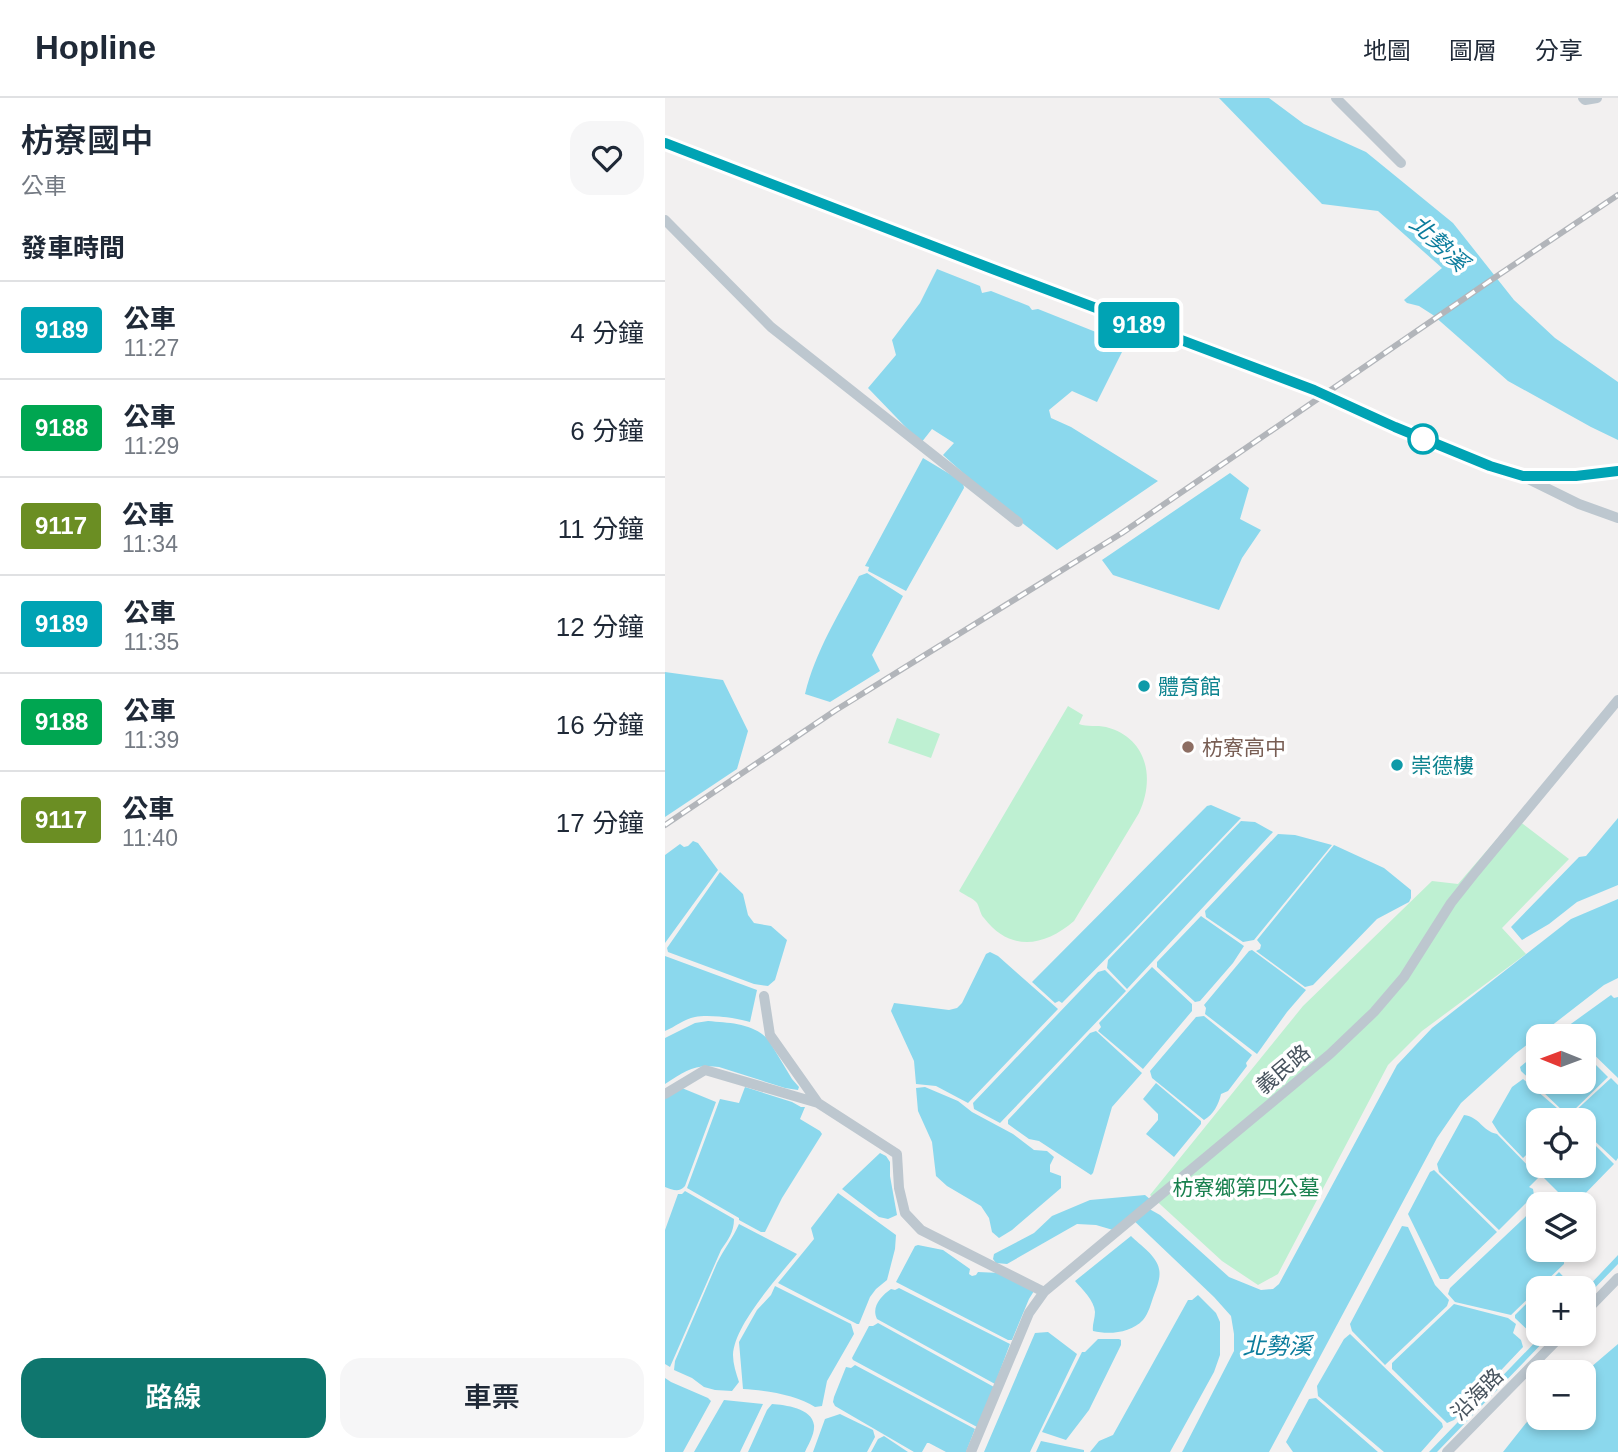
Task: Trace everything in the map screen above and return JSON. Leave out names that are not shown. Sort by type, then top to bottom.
[{"type":"street","points":[[1336,98],[1401,163]]},
{"type":"street","points":[[1583,98],[1597,98]]},
{"type":"street","points":[[665,143],[1314,390],[1395,427],[1490,466],[1523,476],[1579,504],[1618,518]]},
{"type":"street","points":[[665,220],[771,327],[1018,522]]},
{"type":"street","points":[[1523,476],[1576,476],[1618,471]]},
{"type":"street","name":"義民路","points":[[971,1452],[1029,1313],[1045,1293],[1320,1062],[1374,1012],[1404,977],[1451,903],[1618,700]]},
{"type":"street","points":[[764,996],[770,1035],[818,1103]]},
{"type":"street","points":[[665,1094],[705,1070],[818,1103],[897,1154],[899,1188],[905,1213],[921,1230],[1045,1293]]},
{"type":"street","points":[[1596,1301],[1618,1278]]},
{"type":"street","name":"沿海路","points":[[1447,1452],[1551,1346]]},
{"type":"green space","points":[[1068,706],[1083,715],[1079,724],[1106,727],[1131,740],[1139,750],[1147,774],[1144,800],[1139,813],[1074,921],[1051,936],[1028,942],[1016,941],[994,929],[977,903],[959,891]]},
{"type":"green space","points":[[897,718],[940,734],[931,758],[888,743]]},
{"type":"green space","name":"枋寮鄉第四公墓","points":[[1515,818],[1569,859],[1502,928],[1526,954],[1422,1031],[1388,1065],[1278,1274],[1258,1285],[1222,1261],[1150,1195],[1303,1006],[1432,881],[1458,884]]},
{"type":"water","name":"北勢溪","points":[[1219,98],[1269,98],[1304,124],[1366,152],[1453,223],[1514,300],[1555,338],[1618,382],[1618,440],[1508,381],[1433,315],[1419,306],[1407,303],[1404,300],[1442,268],[1378,211],[1322,204]]},
{"type":"water","points":[[937,269],[980,286],[982,293],[991,291],[1029,306],[1032,310],[1038,309],[1126,344],[1097,402],[1072,391],[1049,410],[1051,418],[1071,427],[1158,481],[1057,550],[998,504],[943,455],[954,443],[932,429],[921,443],[868,388],[896,355],[892,340],[920,303]]},
{"type":"water","points":[[923,458],[963,482],[964,488],[906,591],[868,571],[869,567],[865,566]]},
{"type":"water","points":[[1230,473],[1249,488],[1240,519],[1261,530],[1242,558],[1219,610],[1113,575],[1102,560]]},
{"type":"water","points":[[867,573],[903,596],[872,655],[880,671],[830,702],[805,694],[828,634],[859,576]]},
{"type":"water","points":[[665,672],[723,680],[748,731],[737,769],[665,817]]},
{"type":"water","points":[[1211,805],[1241,818],[1062,1003],[1055,1003],[1032,982],[1207,806]]},
{"type":"water","points":[[1618,818],[1618,885],[1577,902],[1549,924],[1522,940],[1511,927],[1579,857],[1586,856]]},
{"type":"water","points":[[1241,821],[1255,822],[1273,832],[1127,989],[1107,968],[1108,960]]},
{"type":"water","points":[[1278,834],[1295,835],[1332,845],[1254,940],[1243,942],[1206,917],[1205,911]]},
{"type":"water","points":[[693,841],[698,843],[718,870],[665,943],[665,855],[680,844],[684,847]]},
{"type":"water","points":[[1334,845],[1384,868],[1411,890],[1411,898],[1409,902],[1377,919],[1313,985],[1305,987],[1256,951],[1261,945],[1257,940]]},
{"type":"water","points":[[720,872],[743,894],[748,915],[754,923],[771,926],[787,940],[775,980],[768,986],[754,984],[668,952],[667,948]]},
{"type":"water","name":"北勢溪","points":[[1618,899],[1618,978],[1604,985],[1554,1024],[1526,1024],[1526,1045],[1461,1103],[1437,1138],[1269,1452],[1182,1452],[1234,1351],[1231,1316],[1130,1217],[1113,1230],[1096,1225],[1077,1224],[1007,1264],[996,1263],[993,1259],[994,1254],[1034,1233],[1052,1216],[1090,1200],[1145,1195],[1151,1200],[1144,1206],[1160,1215],[1229,1277],[1261,1290],[1273,1289],[1279,1284],[1397,1065],[1432,1028],[1571,919]]},
{"type":"water","points":[[1201,916],[1244,946],[1200,1001],[1195,1002],[1157,967],[1157,962]]},
{"type":"water","points":[[1252,950],[1306,990],[1257,1054],[1205,1014],[1204,1005]]},
{"type":"water","points":[[990,952],[1058,1009],[968,1103],[936,1086],[916,1084],[914,1061],[891,1011],[894,1003],[949,1010],[957,1008],[986,954]]},
{"type":"water","points":[[665,956],[757,990],[750,1022],[701,1016],[687,1019],[665,1031]]},
{"type":"water","points":[[1152,967],[1192,1004],[1192,1011],[1143,1069],[1098,1031],[1101,1027],[1099,1023]]},
{"type":"water","points":[[1105,970],[1126,991],[1000,1123],[974,1109],[973,1103],[1098,972]]},
{"type":"water","points":[[1611,995],[1618,997],[1618,1078],[1596,1057],[1596,1024],[1571,1024]]},
{"type":"water","points":[[1204,1016],[1252,1055],[1246,1063],[1247,1066],[1228,1091],[1221,1094],[1215,1109],[1204,1120],[1152,1078],[1150,1071],[1196,1017]]},
{"type":"water","points":[[708,1021],[740,1025],[762,1034],[799,1087],[798,1090],[710,1066],[690,1070],[665,1084],[665,1038],[695,1023]]},
{"type":"water","points":[[1096,1031],[1142,1073],[1112,1107],[1091,1175],[1039,1141],[1029,1139],[1008,1124],[1008,1120],[1090,1033]]},
{"type":"water","points":[[1526,1062],[1526,1076],[1521,1071],[1520,1067]]},
{"type":"water","points":[[1596,1065],[1608,1077],[1596,1089]]},
{"type":"water","points":[[1611,1078],[1618,1085],[1616,1161],[1596,1142],[1596,1108],[1578,1108]]},
{"type":"water","points":[[1523,1079],[1526,1082],[1526,1094],[1541,1094],[1557,1108],[1526,1108],[1526,1155],[1523,1158],[1492,1122],[1512,1087]]},
{"type":"water","points":[[1156,1083],[1201,1121],[1174,1157],[1146,1134],[1158,1120],[1158,1114],[1143,1099]]},
{"type":"water","points":[[677,1086],[716,1102],[685,1186],[680,1190],[665,1187],[665,1096]]},
{"type":"water","points":[[745,1087],[805,1107],[800,1119],[822,1134],[782,1198],[765,1232],[739,1220],[687,1188],[720,1099],[739,1103]]},
{"type":"water","points":[[925,1087],[958,1101],[1034,1150],[1047,1151],[1054,1157],[1050,1172],[1061,1176],[1061,1188],[999,1238],[992,1232],[989,1218],[981,1206],[947,1186],[936,1176],[932,1142],[918,1111],[916,1088]]},
{"type":"water","points":[[1545,1094],[1591,1094],[1576,1108],[1560,1108]]},
{"type":"water","points":[[1464,1115],[1474,1118],[1497,1134],[1526,1164],[1526,1178],[1538,1178],[1529,1187],[1534,1192],[1526,1192],[1526,1203],[1499,1230],[1439,1172],[1437,1164]]},
{"type":"water","points":[[1596,1146],[1614,1164],[1587,1192],[1558,1192],[1544,1178],[1596,1178]]},
{"type":"water","points":[[880,1153],[890,1162],[897,1215],[888,1219],[879,1217],[842,1189]]},
{"type":"water","points":[[1434,1170],[1497,1232],[1448,1279],[1440,1279],[1408,1214],[1430,1172]]},
{"type":"water","points":[[685,1191],[734,1219],[734,1224],[670,1367],[665,1364],[665,1230],[678,1194]]},
{"type":"water","points":[[838,1193],[896,1235],[887,1280],[870,1297],[859,1324],[778,1283],[814,1239],[811,1228]]},
{"type":"water","points":[[1526,1216],[1526,1262],[1564,1262],[1552,1276],[1526,1276],[1526,1301],[1511,1315],[1455,1302],[1448,1294],[1450,1288]]},
{"type":"water","points":[[739,1224],[797,1254],[758,1302],[735,1343],[734,1365],[739,1382],[732,1391],[715,1390],[704,1387],[674,1370],[675,1361],[717,1263]]},
{"type":"water","points":[[1402,1226],[1408,1227],[1435,1285],[1449,1300],[1447,1306],[1385,1365],[1352,1331],[1350,1324]]},
{"type":"water","points":[[1131,1236],[1158,1264],[1158,1282],[1148,1311],[1143,1320],[1132,1328],[1113,1333],[1093,1331],[1094,1308],[1075,1281]]},
{"type":"water","points":[[918,1245],[943,1250],[970,1269],[969,1274],[972,1276],[978,1272],[1000,1273],[1034,1291],[1012,1340],[896,1282]]},
{"type":"water","points":[[1618,1255],[1618,1264],[1596,1287],[1596,1278]]},
{"type":"water","points":[[775,1286],[851,1324],[854,1334],[827,1381],[822,1406],[815,1407],[800,1399],[781,1394],[743,1389],[739,1342],[757,1310],[771,1295]]},
{"type":"water","points":[[899,1288],[1010,1344],[995,1384],[877,1319],[875,1310],[881,1298],[891,1289]]},
{"type":"water","points":[[1198,1295],[1216,1313],[1220,1322],[1220,1355],[1214,1372],[1170,1452],[1090,1452],[1099,1441],[1113,1435],[1188,1300]]},
{"type":"water","points":[[1454,1304],[1508,1318],[1516,1324],[1513,1333],[1521,1340],[1523,1347],[1454,1420],[1447,1423],[1392,1369],[1392,1363]]},
{"type":"water","points":[[1526,1304],[1526,1328],[1515,1318]]},
{"type":"water","points":[[878,1323],[994,1387],[977,1427],[853,1360],[869,1326]]},
{"type":"water","points":[[1048,1332],[1077,1354],[1030,1452],[984,1452],[1035,1333]]},
{"type":"water","points":[[1350,1334],[1442,1423],[1443,1427],[1421,1452],[1384,1452],[1318,1396],[1317,1386],[1344,1339]]},
{"type":"water","points":[[1098,1339],[1119,1339],[1121,1345],[1089,1410],[1066,1440],[1042,1432],[1082,1352]]},
{"type":"water","points":[[1618,1344],[1618,1452],[1503,1452],[1526,1423],[1526,1430],[1596,1430],[1596,1363]]},
{"type":"water","points":[[1531,1346],[1539,1346],[1437,1452],[1429,1452]]},
{"type":"water","points":[[855,1365],[975,1429],[966,1452],[946,1452],[927,1443],[922,1452],[914,1452],[835,1406],[834,1397],[846,1367]]},
{"type":"water","points":[[665,1378],[711,1401],[683,1452],[665,1452]]},
{"type":"water","points":[[1316,1398],[1378,1452],[1293,1452],[1286,1442],[1309,1399]]},
{"type":"water","points":[[724,1400],[763,1404],[740,1452],[694,1452]]},
{"type":"water","points":[[772,1404],[797,1408],[812,1419],[813,1432],[805,1452],[748,1452]]},
{"type":"water","points":[[840,1414],[873,1430],[875,1437],[867,1452],[813,1452],[825,1419]]},
{"type":"water","points":[[884,1436],[908,1452],[871,1452],[878,1439]]},
{"type":"water","points":[[1041,1441],[1084,1450],[1084,1452],[1036,1452]]},
{"type":"railway","points":[[665,825],[836,710],[1122,533],[1618,195]]},
{"type":"bus line","name":"9189","points":[[665,143],[1314,390],[1490,466],[1523,476],[1576,476],[1618,471]]},
{"type":"place","name":"體育館","points":[[1144,686]]},
{"type":"place","name":"枋寮高中","points":[[1188,747]]},
{"type":"place","name":"崇德樓","points":[[1397,765]]}]
